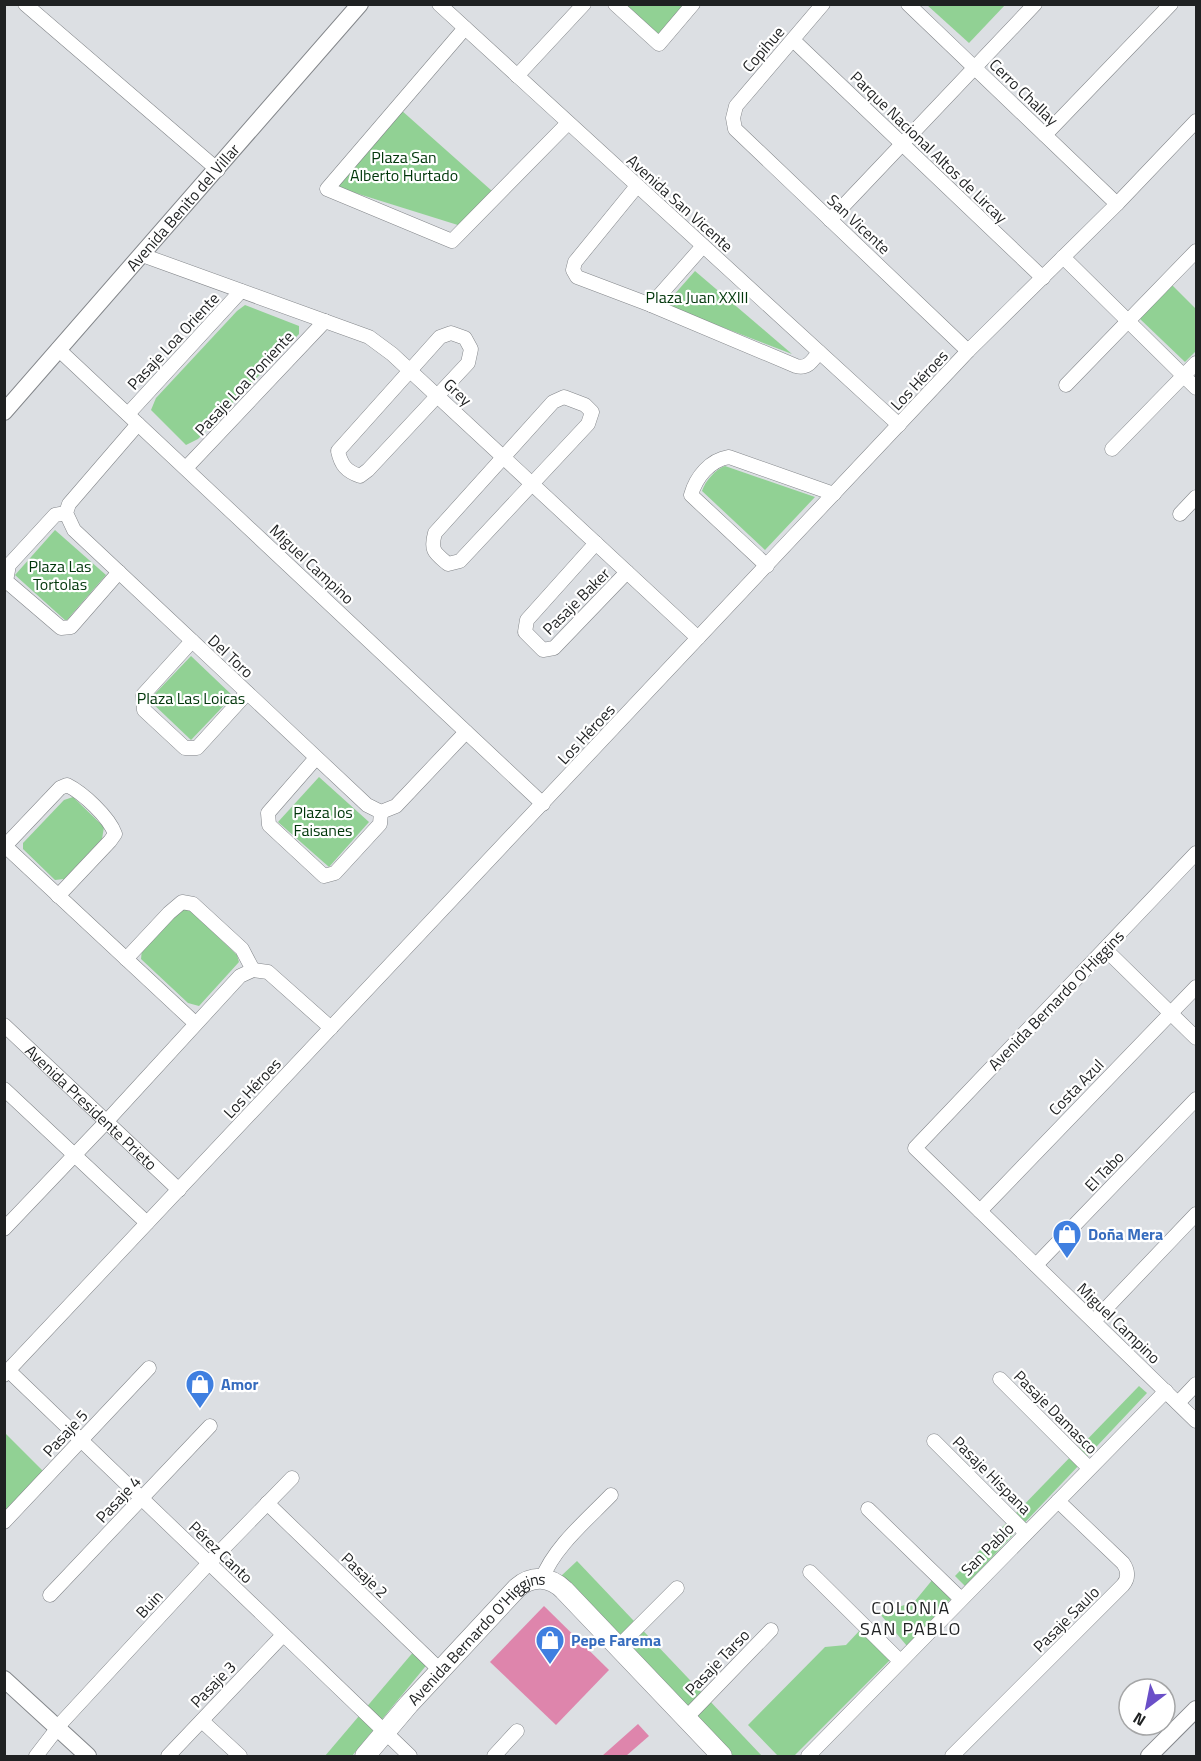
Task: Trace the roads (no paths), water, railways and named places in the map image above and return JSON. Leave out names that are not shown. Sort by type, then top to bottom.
[{"type":"main road","points":[[543,1579],[558,1584],[722,1756]]},
{"type":"main road","name":"Avenida Bernardo O'Higgins","points":[[365,1756],[440,1670],[517,1588],[529,1580],[543,1579]]},
{"type":"street","points":[[25,4],[218,170]]},
{"type":"street","name":"Avenida Benito del Villar","points":[[4,412],[218,170],[360,4]]},
{"type":"street","name":"Avenida San Vicente","points":[[439,4],[899,425]]},
{"type":"street","points":[[517,76],[584,4]]},
{"type":"street","points":[[615,4],[659,44],[693,4]]},
{"type":"street","name":"Copihue","points":[[733,118],[736,106],[824,4]]},
{"type":"street","name":"Cerro Challay","points":[[908,4],[1117,204]]},
{"type":"street","points":[[830,220],[1035,4]]},
{"type":"street","points":[[1045,135],[1171,4]]},
{"type":"street","points":[[465,28],[327,189],[452,241],[568,123]]},
{"type":"street","name":"Parque Nacional Altos de Lircay","points":[[793,40],[1043,278]]},
{"type":"street","name":"San Vicente","points":[[733,118],[739,134],[968,351]]},
{"type":"street","name":"Los Héroes","points":[[7,1373],[968,351],[1117,204],[1197,121]]},
{"type":"street","points":[[637,186],[575,262],[573,270],[577,277],[651,305],[796,366],[803,368],[809,365],[819,352]]},
{"type":"street","points":[[651,305],[703,246]]},
{"type":"street","points":[[1066,385],[1197,251]]},
{"type":"street","name":"Grey","points":[[142,255],[369,337],[410,370],[698,638]]},
{"type":"street","points":[[1063,257],[1197,388]]},
{"type":"street","name":"Pasaje Loa Oriente","points":[[133,419],[241,291]]},
{"type":"street","name":"Pasaje Loa Poniente","points":[[186,468],[326,321]]},
{"type":"street","points":[[451,333],[465,338],[471,350],[468,363],[368,470],[360,476],[350,472],[341,463],[338,451],[410,370],[440,336],[451,333]]},
{"type":"street","name":"Miguel Campino","points":[[58,349],[543,804]]},
{"type":"street","points":[[1112,449],[1197,363]]},
{"type":"street","points":[[564,397],[585,405],[592,412],[588,424],[460,561],[448,564],[434,552],[432,544],[435,533],[503,457],[553,402],[564,397]]},
{"type":"street","points":[[119,572],[71,627],[61,628],[6,581],[9,565],[55,515],[66,513],[69,504],[133,419]]},
{"type":"street","points":[[767,566],[691,495],[695,482],[717,459],[729,457],[834,494]]},
{"type":"street","points":[[1180,514],[1197,497]]},
{"type":"street","name":"Del Toro","points":[[66,513],[74,530],[367,806],[381,812]]},
{"type":"street","name":"Pasaje Baker","points":[[596,543],[527,620],[525,632],[543,650],[554,648],[627,572]]},
{"type":"street","points":[[192,641],[143,695],[144,710],[185,748],[197,748],[247,693]]},
{"type":"street","points":[[316,758],[268,813],[269,825],[324,876],[336,873],[380,824],[381,812],[396,806],[466,732]]},
{"type":"street","points":[[58,896],[115,834],[111,824],[76,789],[67,785],[60,788],[5,846],[58,896],[195,1023]]},
{"type":"street","name":"Avenida Bernardo O'Higgins","points":[[915,1148],[1197,853]]},
{"type":"street","points":[[126,959],[169,912],[182,902],[193,904],[242,950],[253,970]]},
{"type":"street","points":[[1105,949],[1197,1038]]},
{"type":"street","points":[[4,1229],[240,976],[253,970],[268,972],[331,1028]]},
{"type":"street","name":"Costa Azul","points":[[980,1211],[1197,987]]},
{"type":"street","name":"Avenida Presidente Prieto","points":[[4,1025],[179,1190]]},
{"type":"street","points":[[4,1089],[147,1223]]},
{"type":"street","name":"El Tabo","points":[[1036,1265],[1197,1100]]},
{"type":"street","name":"Miguel Campino","points":[[915,1148],[1197,1421]]},
{"type":"street","points":[[1094,1321],[1197,1214]]},
{"type":"street","name":"Pasaje 5","points":[[4,1521],[149,1368]]},
{"type":"street","name":"Pérez Canto","points":[[7,1373],[81,1440],[410,1756]]},
{"type":"street","name":"Pasaje Damasco","points":[[1000,1379],[1089,1468]]},
{"type":"street","points":[[1178,1403],[1197,1384]]},
{"type":"street","name":"San Pablo","points":[[808,1756],[1166,1391]]},
{"type":"street","name":"Pasaje 4","points":[[51,1595],[210,1426]]},
{"type":"street","name":"Pasaje Hispana","points":[[934,1441],[1026,1533]]},
{"type":"street","name":"Buin","points":[[36,1756],[209,1563],[292,1478]]},
{"type":"street","name":"Avenida Bernardo O'Higgins","points":[[543,1579],[548,1565],[558,1551],[611,1495]]},
{"type":"street","name":"Pasaje Saulo","points":[[952,1756],[1123,1585],[1127,1578],[1127,1570],[1123,1563],[1058,1501]]},
{"type":"street","name":"Pasaje 2","points":[[267,1503],[440,1670]]},
{"type":"street","points":[[868,1509],[961,1599]]},
{"type":"street","points":[[810,1572],[900,1661]]},
{"type":"street","points":[[618,1647],[677,1588]]},
{"type":"street","name":"Pasaje Tarso","points":[[686,1718],[771,1630]]},
{"type":"street","name":"Pasaje 3","points":[[168,1756],[283,1635]]},
{"type":"street","points":[[4,1679],[87,1756]]},
{"type":"street","points":[[1149,1756],[1197,1708]]},
{"type":"street","points":[[202,1721],[240,1756]]},
{"type":"street","points":[[494,1756],[517,1731]]},
{"type":"place","name":"Doña Mera","points":[[1067,1260]]},
{"type":"place","name":"Amor","points":[[200,1410]]},
{"type":"place","name":"Pepe Farema","points":[[550,1666]]},
{"type":"district","name":"COLONIA SAN PABLO","points":[[911,1618]]},
{"type":"park label","name":"Plaza San Alberto Hurtado","points":[[404,166]]},
{"type":"park label","name":"Plaza Juan XXIII","points":[[697,297]]},
{"type":"park label","name":"Plaza Las Tortolas","points":[[60,575]]},
{"type":"park label","name":"Plaza Las Loicas","points":[[191,698]]},
{"type":"park label","name":"Plaza los Faisanes","points":[[323,821]]}]
